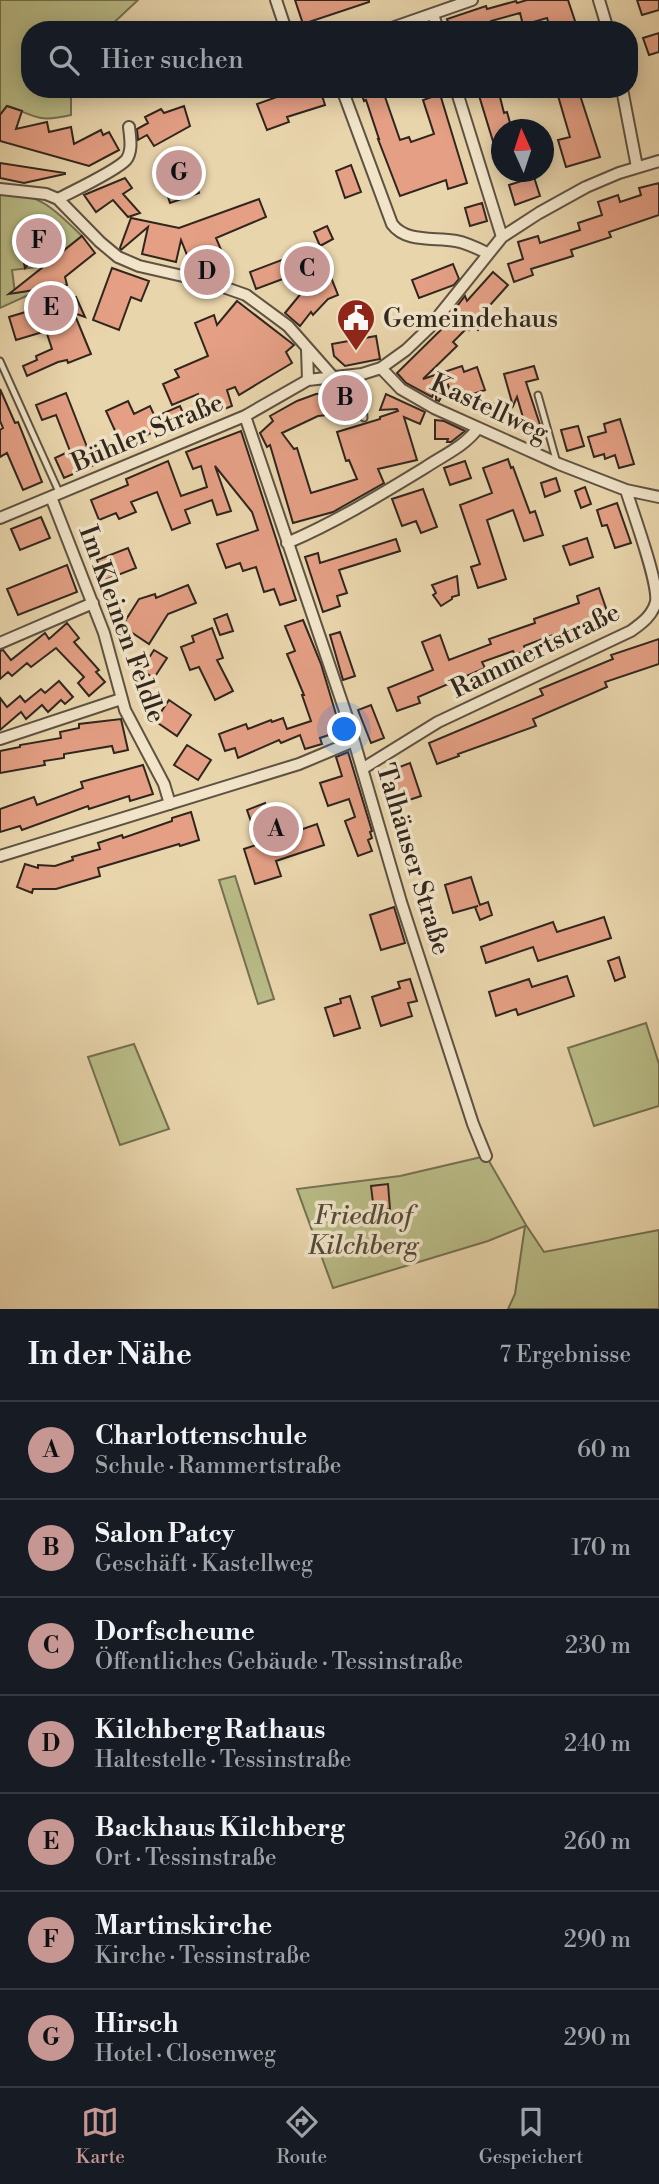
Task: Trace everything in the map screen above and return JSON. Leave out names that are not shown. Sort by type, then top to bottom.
[{"type":"street","points":[[276,0],[283,21]]},
{"type":"street","points":[[412,21],[472,0]]},
{"type":"street","points":[[600,0],[606,21]]},
{"type":"street","points":[[433,14],[435,21]]},
{"type":"street","points":[[345,98],[392,224],[398,232],[408,236],[459,241],[488,253]]},
{"type":"street","points":[[459,98],[502,237]]},
{"type":"street","points":[[624,98],[638,167]]},
{"type":"street","points":[[58,199],[94,181],[126,160],[131,148],[129,127]]},
{"type":"street","points":[[307,349],[308,380],[360,374],[381,368],[419,338],[502,237],[539,212],[586,187],[659,160]]},
{"type":"street","points":[[0,190],[46,194],[58,199],[118,257],[139,266],[209,282],[246,295],[281,320],[333,377]]},
{"type":"street","name":"Kastellweg","points":[[381,368],[401,389],[478,428],[626,490],[659,498]]},
{"type":"street","name":"Bühler Straße","points":[[0,518],[245,416],[308,380]]},
{"type":"street","name":"Talhäuser Straße","points":[[245,416],[354,741],[401,902],[472,1124],[486,1156]]},
{"type":"street","points":[[286,543],[364,506],[460,446],[478,428]]},
{"type":"street","name":"Rammertstraße","points":[[362,769],[438,722],[631,631],[644,622],[656,605],[656,586],[626,490]]},
{"type":"street","name":"Im Kleinen Feldle","points":[[56,496],[106,641],[121,699],[130,722],[164,784],[170,804]]},
{"type":"street","points":[[0,643],[93,603]]},
{"type":"street","points":[[0,739],[121,699]]},
{"type":"street","points":[[0,856],[299,764],[354,741]]},
{"type":"lane","points":[[0,361],[56,496]]},
{"type":"lane","points":[[360,374],[365,418]]},
{"type":"lane","points":[[538,395],[557,463]]},
{"type":"green space","points":[[0,0],[138,0],[116,21],[21,21],[21,98],[71,98],[71,115],[44,118],[7,106],[0,115]]},
{"type":"green space","points":[[0,194],[26,196],[46,204],[82,236],[45,266],[12,270],[15,293],[44,288],[0,308]]},
{"type":"green space","points":[[235,876],[274,999],[258,1004],[219,880]]},
{"type":"green space","points":[[646,1023],[659,1064],[659,1106],[594,1126],[568,1048]]},
{"type":"green space","points":[[134,1044],[169,1129],[120,1145],[88,1057]]},
{"type":"green space","name":"Friedhof Kilchberg","points":[[486,1156],[544,1252],[659,1230],[659,1309],[508,1309],[515,1294],[525,1226],[488,1241],[333,1288],[297,1189],[400,1176]]},
{"type":"building","points":[[295,0],[369,0],[312,21],[302,21]]},
{"type":"building","points":[[527,0],[568,0],[575,21],[548,21],[547,18],[522,21],[520,13],[491,21],[447,19],[486,6],[487,9],[516,1]]},
{"type":"building","points":[[637,0],[659,0],[659,10],[642,15]]},
{"type":"building","points":[[659,33],[659,52],[649,55],[643,38]]},
{"type":"building","points":[[274,98],[323,98],[325,105],[287,117],[289,122],[267,130],[257,104]]},
{"type":"building","points":[[363,98],[385,98],[400,140],[409,137],[411,142],[434,134],[423,100],[441,98],[467,183],[448,189],[446,180],[400,196],[366,100]]},
{"type":"building","points":[[480,98],[500,98],[504,113],[507,112],[509,119],[491,119],[491,135]]},
{"type":"building","points":[[559,98],[581,98],[600,157],[566,167],[558,140],[570,137]]},
{"type":"building","points":[[7,106],[22,111],[16,129],[47,122],[49,132],[71,127],[74,144],[101,130],[103,135],[109,132],[119,150],[89,166],[0,141],[0,115]]},
{"type":"building","points":[[184,106],[190,126],[154,146],[147,135],[138,140],[137,129],[148,123],[145,117],[161,109],[164,113]]},
{"type":"building","points":[[186,157],[199,193],[170,203],[158,166]]},
{"type":"building","points":[[0,163],[65,174],[24,183],[0,178]]},
{"type":"building","points":[[351,165],[361,192],[345,198],[336,171]]},
{"type":"building","points":[[125,178],[132,188],[123,194],[140,213],[128,217],[113,200],[96,212],[84,195]]},
{"type":"building","points":[[536,182],[540,196],[515,205],[509,185]]},
{"type":"building","points":[[659,183],[659,215],[609,232],[611,237],[571,250],[573,256],[531,269],[533,275],[514,282],[508,264],[523,259],[518,242],[538,236],[540,243],[580,230],[578,223],[602,215],[598,202],[618,195],[620,202],[641,195],[639,188]]},
{"type":"building","points":[[259,199],[266,217],[216,238],[222,252],[191,265],[181,240],[176,262],[142,254],[148,227],[121,250],[120,248],[131,218],[179,228]]},
{"type":"building","points":[[482,203],[487,221],[470,226],[465,208]]},
{"type":"building","points":[[44,224],[59,230],[25,268],[19,238],[34,235],[25,228]]},
{"type":"building","points":[[327,226],[333,239],[320,246],[314,232]]},
{"type":"building","points":[[82,236],[95,253],[65,277],[67,285],[9,294]]},
{"type":"building","points":[[311,249],[323,279],[330,275],[338,295],[328,299],[313,315],[311,312],[300,326],[285,313],[303,291],[296,274],[256,289],[250,272]]},
{"type":"building","points":[[453,264],[459,279],[454,285],[419,298],[412,280]]},
{"type":"building","points":[[112,268],[149,281],[141,301],[131,297],[119,330],[93,320]]},
{"type":"building","points":[[493,272],[508,285],[482,314],[488,318],[478,330],[473,326],[469,330],[467,328],[453,342],[457,346],[423,379],[462,366],[464,372],[477,367],[485,390],[470,395],[468,391],[452,396],[448,385],[439,401],[436,400],[436,387],[432,397],[406,383],[397,373],[454,317],[451,314],[465,296],[467,301]]},
{"type":"building","points":[[76,297],[85,317],[74,313],[91,354],[68,363],[67,360],[58,362],[27,376],[23,366],[52,349],[46,331],[16,340],[9,317]]},
{"type":"building","points":[[237,301],[294,345],[286,352],[292,363],[239,395],[235,387],[227,390],[232,406],[207,416],[198,394],[172,405],[163,384],[179,377],[175,370],[208,356],[195,323],[214,315],[217,325]]},
{"type":"building","name":"Gemeindehaus","points":[[376,336],[380,359],[345,366],[334,356],[332,344]]},
{"type":"building","points":[[534,366],[538,379],[526,382],[543,434],[529,438],[517,397],[513,406],[504,374]]},
{"type":"building","points":[[0,389],[15,423],[18,422],[42,482],[23,490],[7,453],[0,457],[0,430],[3,428],[0,421]]},
{"type":"building","points":[[355,391],[356,412],[318,416],[282,433],[294,449],[297,448],[311,493],[357,479],[349,460],[346,461],[337,432],[398,411],[380,410],[386,394],[425,412],[420,424],[404,417],[417,460],[378,469],[384,483],[333,512],[293,523],[270,445],[267,447],[260,433],[273,421],[270,416],[297,401],[316,394]]},
{"type":"building","points":[[66,393],[94,465],[64,478],[55,458],[70,451],[56,415],[42,420],[36,405]]},
{"type":"building","points":[[128,401],[134,414],[150,406],[155,417],[180,406],[188,425],[172,431],[169,425],[122,446],[106,411]]},
{"type":"building","points":[[488,401],[509,412],[502,424],[482,413]]},
{"type":"building","points":[[620,419],[634,464],[619,468],[615,455],[605,459],[604,454],[594,457],[588,437],[606,432],[604,424]]},
{"type":"building","points":[[435,420],[444,421],[465,431],[451,442],[447,442],[448,439],[435,439]]},
{"type":"building","points":[[578,426],[584,446],[567,451],[561,430]]},
{"type":"building","points":[[241,431],[296,600],[280,605],[274,589],[264,592],[256,567],[243,571],[240,563],[226,568],[217,544],[258,530],[252,512],[215,466],[231,511],[217,515],[212,500],[185,510],[190,523],[172,530],[157,492],[131,502],[136,512],[119,519],[116,513],[99,520],[91,500],[128,485],[126,479],[168,461],[181,496],[207,487],[201,466],[193,469],[186,452]]},
{"type":"building","points":[[508,459],[530,513],[535,511],[543,535],[524,541],[513,510],[487,520],[506,579],[478,588],[471,567],[480,564],[460,505],[492,493],[483,468]]},
{"type":"building","points":[[465,461],[471,478],[450,485],[444,468]]},
{"type":"building","points":[[556,478],[560,491],[545,497],[541,483]]},
{"type":"building","points":[[585,487],[591,504],[581,508],[575,491]]},
{"type":"building","points":[[423,489],[437,527],[421,533],[416,521],[402,526],[392,499]]},
{"type":"building","points":[[617,503],[631,543],[615,548],[607,525],[602,526],[597,510]]},
{"type":"building","points":[[41,517],[50,538],[20,550],[11,529]]},
{"type":"building","points":[[587,538],[593,557],[570,565],[563,546]]},
{"type":"building","points":[[396,539],[400,551],[339,570],[347,593],[337,596],[340,606],[323,612],[305,557],[318,553],[320,563]]},
{"type":"building","points":[[128,548],[136,568],[105,580],[97,560]]},
{"type":"building","points":[[67,565],[77,592],[18,615],[7,589]]},
{"type":"building","points":[[457,576],[459,595],[441,606],[433,595],[436,593],[432,585]]},
{"type":"building","points":[[188,585],[196,603],[168,614],[149,644],[122,626],[139,599],[155,594],[156,598]]},
{"type":"building","points":[[599,588],[608,614],[524,646],[526,651],[515,655],[513,651],[482,662],[485,668],[418,697],[420,703],[397,711],[388,688],[433,670],[422,642],[440,635],[449,660],[491,644],[489,639],[535,623],[534,619],[579,603],[577,596]]},
{"type":"building","points":[[227,614],[233,631],[220,635],[214,619]]},
{"type":"building","points":[[303,620],[321,664],[341,731],[320,738],[322,744],[305,749],[300,735],[281,743],[279,740],[238,758],[235,748],[225,751],[219,734],[246,724],[248,729],[283,718],[287,729],[311,721],[304,695],[287,654],[295,651],[285,626]]},
{"type":"building","points":[[67,623],[79,638],[74,642],[99,670],[96,672],[105,682],[89,696],[78,683],[84,677],[56,648],[31,667],[27,663],[12,676],[8,672],[0,679],[0,651],[3,650],[11,660],[45,633],[49,639]]},
{"type":"building","points":[[212,628],[223,658],[217,660],[233,691],[215,700],[199,667],[190,670],[181,647],[194,642],[192,636]]},
{"type":"building","points":[[340,632],[355,676],[343,680],[330,635]]},
{"type":"building","points":[[659,639],[659,664],[605,682],[607,687],[533,719],[536,726],[437,764],[429,743],[543,695],[540,689],[613,659],[611,655]]},
{"type":"building","points":[[154,650],[167,658],[154,678],[141,670]]},
{"type":"building","points":[[59,681],[73,697],[65,704],[61,700],[48,712],[42,705],[26,719],[21,712],[0,730],[0,698],[7,707],[20,696],[25,702],[41,689],[45,693]]},
{"type":"building","points":[[169,700],[191,715],[177,736],[155,721]]},
{"type":"building","points":[[371,705],[384,738],[371,743],[358,710]]},
{"type":"building","points":[[121,719],[128,750],[114,753],[112,746],[64,754],[64,758],[44,761],[45,765],[0,773],[0,751],[61,738],[60,732],[79,728],[79,724]]},
{"type":"building","points":[[187,745],[211,760],[198,780],[174,765]]},
{"type":"building","points":[[348,752],[372,831],[372,838],[368,840],[372,851],[358,856],[345,821],[355,817],[349,799],[328,806],[320,783],[342,776],[336,757]]},
{"type":"building","points":[[410,763],[421,796],[400,803],[389,771]]},
{"type":"building","points":[[143,765],[153,794],[130,801],[129,796],[89,809],[88,806],[22,830],[20,826],[0,832],[0,809],[34,797],[37,805],[83,788],[81,782]]},
{"type":"building","points":[[265,803],[277,838],[317,824],[324,845],[276,861],[281,876],[255,884],[244,849],[259,844],[247,810]]},
{"type":"building","points":[[191,812],[199,840],[98,868],[100,876],[56,889],[33,889],[32,893],[17,887],[25,864],[38,868],[38,865],[55,866],[73,860],[72,857],[100,849],[98,843],[122,835],[123,838]]},
{"type":"building","points":[[471,877],[480,905],[488,902],[492,915],[480,920],[475,907],[478,906],[453,913],[445,885]]},
{"type":"building","points":[[394,907],[405,943],[381,950],[370,915]]},
{"type":"building","points":[[604,917],[611,938],[538,961],[533,947],[486,963],[481,947],[553,922],[557,932]]},
{"type":"building","points":[[619,957],[625,977],[615,981],[608,961]]},
{"type":"building","points":[[567,976],[574,996],[518,1015],[516,1009],[496,1016],[489,992],[529,979],[532,987]]},
{"type":"building","points":[[410,979],[417,1001],[408,1003],[412,1016],[381,1026],[372,997],[400,988],[398,982]]},
{"type":"building","points":[[350,996],[360,1028],[334,1036],[325,1008],[341,1003],[340,999]]},
{"type":"building","points":[[388,1184],[390,1209],[374,1211],[371,1186]]},
{"type":"place","name":"Hirsch","points":[[179,173]]},
{"type":"place","name":"Martinskirche","points":[[39,241]]},
{"type":"place","name":"Dorfscheune","points":[[307,269]]},
{"type":"place","name":"Kilchberg Rathaus","points":[[207,272]]},
{"type":"place","name":"Backhaus Kilchberg","points":[[51,308]]},
{"type":"place","name":"Gemeindehaus","points":[[356,352]]},
{"type":"place","name":"Salon Patcy","points":[[345,398]]},
{"type":"place","name":"Charlottenschule","points":[[276,829]]}]
